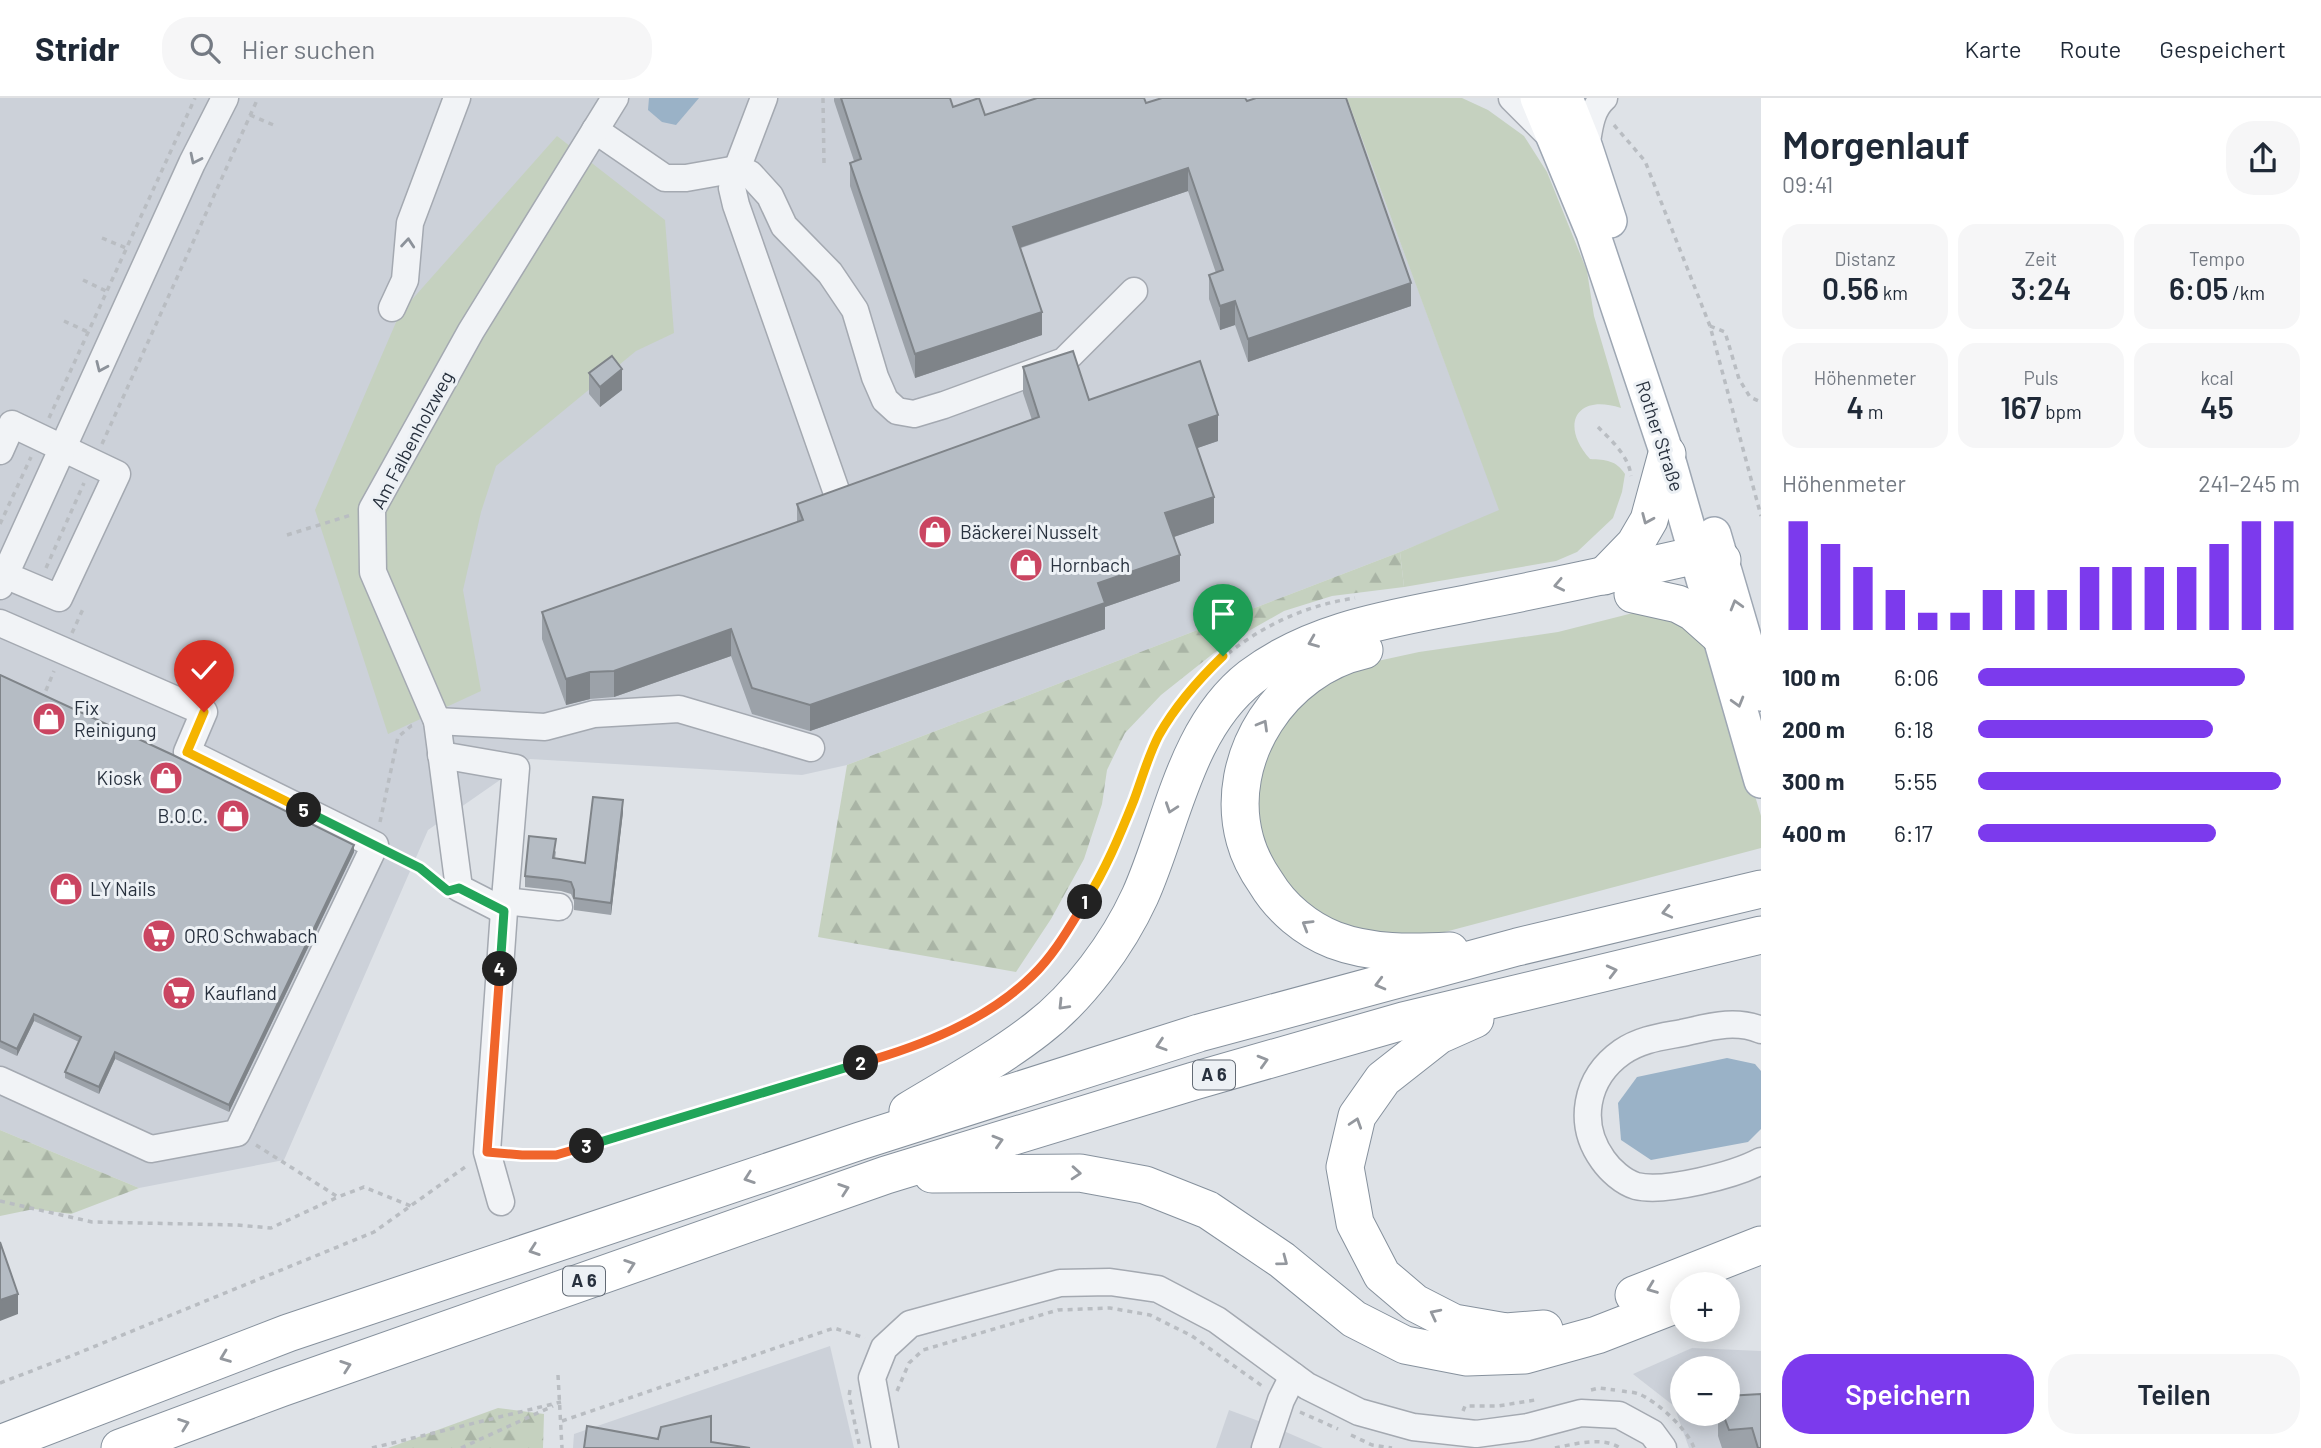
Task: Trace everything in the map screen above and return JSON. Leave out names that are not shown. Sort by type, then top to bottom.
[{"type":"highway","points":[[1618,585],[1635,544],[1649,520],[1667,454]]},
{"type":"highway","points":[[1517,947],[1410,953],[1368,949],[1333,940],[1300,921],[1275,898],[1259,873],[1245,841],[1240,814],[1241,792],[1251,748],[1281,698],[1324,663],[1346,654],[1707,563]]},
{"type":"highway","points":[[860,1140],[1000,1055],[1063,1007],[1121,931],[1139,897],[1173,801],[1206,731],[1227,701],[1249,678],[1284,655],[1343,630],[1618,585],[1678,604],[1693,612],[1720,636]]},
{"type":"highway","name":"A 6","points":[[0,1444],[288,1332],[860,1140],[1199,1033],[1517,947],[1747,892]]},
{"type":"highway","name":"A 6","points":[[120,1448],[282,1388],[886,1175],[1194,1081],[1403,1021],[1755,937]]},
{"type":"highway","points":[[1546,988],[1439,1035],[1382,1079],[1357,1116],[1345,1167],[1355,1223],[1382,1275],[1415,1303],[1454,1323],[1506,1332],[1545,1329],[1761,1245]]},
{"type":"highway","points":[[886,1175],[1080,1173],[1145,1185],[1208,1210],[1282,1260],[1354,1319],[1405,1345],[1467,1357],[1525,1355],[1597,1335],[1670,1307]]},
{"type":"highway","points":[[1740,1279],[1761,1271]]},
{"type":"main road","name":"Rother Straße","points":[[1537,98],[1570,145],[1707,563],[1720,636],[1761,781]]},
{"type":"main road","name":"Rother Straße","points":[[1589,100],[1570,145],[1593,233],[1667,454],[1707,563],[1761,694]]},
{"type":"street","points":[[0,451],[12,424],[51,443],[93,463],[117,474],[78,558],[48,593],[2,578],[51,443],[85,404],[192,163],[225,98]]},
{"type":"street","points":[[392,308],[405,280],[410,223],[457,98]]},
{"type":"street","name":"Am Falbenholzweg","points":[[459,888],[438,721],[373,572],[372,509],[471,331],[615,98]]},
{"type":"street","points":[[764,98],[732,188],[839,499]]},
{"type":"street","points":[[1512,98],[1570,145]]},
{"type":"street","points":[[595,130],[665,178],[737,169],[750,174],[770,196],[783,226],[830,273],[855,310],[875,377],[885,400],[897,411],[914,414],[1064,361],[1134,291]]},
{"type":"street","points":[[0,623],[204,712],[187,752],[375,845],[237,1133],[151,1149],[0,1080]]},
{"type":"street","points":[[438,721],[545,727],[594,714],[679,709],[811,748]]},
{"type":"street","points":[[441,755],[516,768],[487,1152],[501,1202]]},
{"type":"street","points":[[459,888],[504,906],[559,907]]},
{"type":"street","points":[[1761,1030],[1747,1024],[1721,1025],[1641,1041],[1620,1054],[1601,1073],[1589,1098],[1586,1119],[1593,1146],[1610,1171],[1635,1186],[1668,1187],[1742,1171],[1761,1161]]},
{"type":"street","points":[[885,1448],[872,1378],[884,1348],[910,1324],[1060,1283],[1110,1282],[1158,1290],[1217,1320],[1307,1386],[1359,1412],[1413,1427],[1507,1439],[1528,1427],[1581,1413],[1619,1415],[1652,1433],[1663,1448]]},
{"type":"street","points":[[1265,1448],[1281,1400],[1293,1376]]},
{"type":"path","points":[[0,524],[51,443],[88,332],[195,98]]},
{"type":"path","points":[[48,593],[93,463],[258,98]]},
{"type":"path","points":[[823,98],[824,165]]},
{"type":"path","points":[[1589,100],[1645,161],[1710,326],[1761,516]]},
{"type":"path","points":[[250,115],[276,126]]},
{"type":"path","points":[[102,238],[126,248]]},
{"type":"path","points":[[83,280],[107,291]]},
{"type":"path","points":[[64,321],[88,332]]},
{"type":"path","points":[[1710,326],[1725,332],[1739,379],[1750,397],[1761,402]]},
{"type":"path","points":[[1598,427],[1618,448],[1631,471],[1631,480]]},
{"type":"path","points":[[286,535],[372,509]]},
{"type":"path","points":[[0,1383],[374,1232],[487,1152],[556,1155],[891,1055],[957,1028],[1002,1001],[1032,976],[1055,949],[1089,897],[1115,846],[1159,736],[1199,679],[1223,656],[1279,621],[1313,607],[1366,596]]},
{"type":"path","points":[[438,721],[411,726],[398,737],[375,845],[420,868],[448,891],[459,888]]},
{"type":"path","points":[[237,1133],[338,1197]]},
{"type":"path","points":[[0,1201],[92,1222],[271,1228],[363,1187],[411,1206]]},
{"type":"path","points":[[896,1394],[909,1363],[923,1350],[1058,1310],[1110,1308],[1150,1315],[1192,1336],[1292,1408],[1372,1445],[1392,1448]]},
{"type":"path","points":[[562,1421],[834,1328],[862,1337],[909,1363]]},
{"type":"path","points":[[558,1375],[562,1448]]},
{"type":"path","points":[[372,1448],[561,1402]]},
{"type":"path","points":[[461,1448],[561,1402]]},
{"type":"path","points":[[1555,1448],[1611,1442],[1620,1448]]},
{"type":"shaded area","points":[[0,98],[1347,98],[1500,511],[847,765],[802,775],[530,759],[428,830],[284,1160],[139,1188],[0,1130]]},
{"type":"shaded area","points":[[830,1346],[854,1448],[573,1448],[574,1434]]},
{"type":"shaded area","points":[[1692,1348],[1761,1351],[1761,1448],[1689,1448],[1681,1426],[1740,1426],[1740,1356],[1674,1356]]},
{"type":"shaded area","points":[[1670,1358],[1670,1403],[1633,1374]]},
{"type":"shaded area","points":[[1229,1410],[1272,1426],[1323,1448],[1216,1448]]},
{"type":"green space","points":[[1347,98],[1462,98],[1488,110],[1524,136],[1547,172],[1587,271],[1594,316],[1621,408],[1593,405],[1583,409],[1574,424],[1581,447],[1590,459],[1614,463],[1625,474],[1613,518],[1577,552],[1556,561],[1404,587],[1400,552],[1499,510]]},
{"type":"green space","points":[[557,136],[665,220],[674,333],[636,351],[496,466],[481,512],[463,590],[481,691],[388,734],[315,510],[400,313]]},
{"type":"green space","points":[[1400,552],[1404,587],[1332,596],[1284,611],[1224,645],[1161,695],[1125,733],[1107,770],[1102,804],[1084,859],[1051,919],[1016,972],[818,937],[847,765]]},
{"type":"green space","points":[[1637,612],[1679,622],[1713,655],[1761,816],[1761,848],[1410,940],[1347,934],[1285,894],[1250,805],[1257,762],[1286,710],[1350,667],[1419,652],[1558,632]]},
{"type":"green space","points":[[0,1130],[139,1188],[71,1214],[34,1209],[0,1216]]},
{"type":"green space","points":[[498,1408],[544,1414],[543,1448],[388,1448]]},
{"type":"water","points":[[649,98],[699,98],[676,125],[662,122],[648,110]]},
{"type":"water","points":[[1727,1058],[1755,1064],[1761,1071],[1761,1129],[1748,1142],[1651,1160],[1621,1140],[1618,1103],[1637,1077]]},
{"type":"building","points":[[841,98],[950,98],[953,107],[979,98],[985,115],[1037,98],[1144,98],[1146,103],[1162,98],[1245,98],[1247,101],[1256,98],[1346,98],[1411,283],[1248,339],[1235,301],[1220,306],[1209,275],[1223,270],[1188,168],[1013,227],[1042,312],[915,354],[850,163],[861,159]]},
{"type":"building","points":[[1073,351],[1089,400],[1200,361],[1218,415],[1189,425],[1214,497],[1165,513],[1180,555],[1098,583],[1105,603],[810,705],[752,688],[731,629],[614,671],[590,672],[566,679],[542,612],[803,520],[797,504],[1039,417],[1023,367]]},
{"type":"building","points":[[612,356],[622,369],[600,387],[589,373]]},
{"type":"building","name":"ORO Schwabach","points":[[0,675],[173,755],[354,845],[229,1105],[115,1052],[99,1087],[65,1072],[81,1037],[34,1014],[17,1049],[0,1041]]},
{"type":"building","points":[[593,797],[623,800],[611,903],[574,898],[571,882],[525,876],[529,836],[556,839],[553,858],[585,863]]},
{"type":"building","points":[[0,1242],[18,1294],[0,1300]]},
{"type":"building","points":[[1761,1394],[1761,1448],[1758,1448],[1752,1428],[1729,1430],[1728,1426],[1740,1426],[1740,1395]]},
{"type":"building","points":[[711,1416],[711,1442],[750,1448],[584,1448],[587,1426],[658,1439],[661,1427]]},
{"type":"place","name":"Bäckerei Nusselt","points":[[935,532]]},
{"type":"place","name":"Hornbach","points":[[1026,565]]},
{"type":"place","name":"Fix Reinigung","points":[[49,719]]},
{"type":"place","name":"Kiosk","points":[[166,778]]},
{"type":"place","name":"B.O.C.","points":[[233,816]]},
{"type":"place","name":"LY Nails","points":[[66,889]]},
{"type":"place","name":"ORO Schwabach","points":[[159,936]]},
{"type":"place","name":"Kaufland","points":[[179,993]]},
{"type":"route","points":[[204,712],[187,752],[420,868],[448,891],[459,888],[504,911],[487,1152],[556,1155],[891,1055],[957,1028],[1002,1001],[1032,976],[1055,949],[1089,897],[1115,846],[1159,736],[1199,679],[1223,656]]}]
